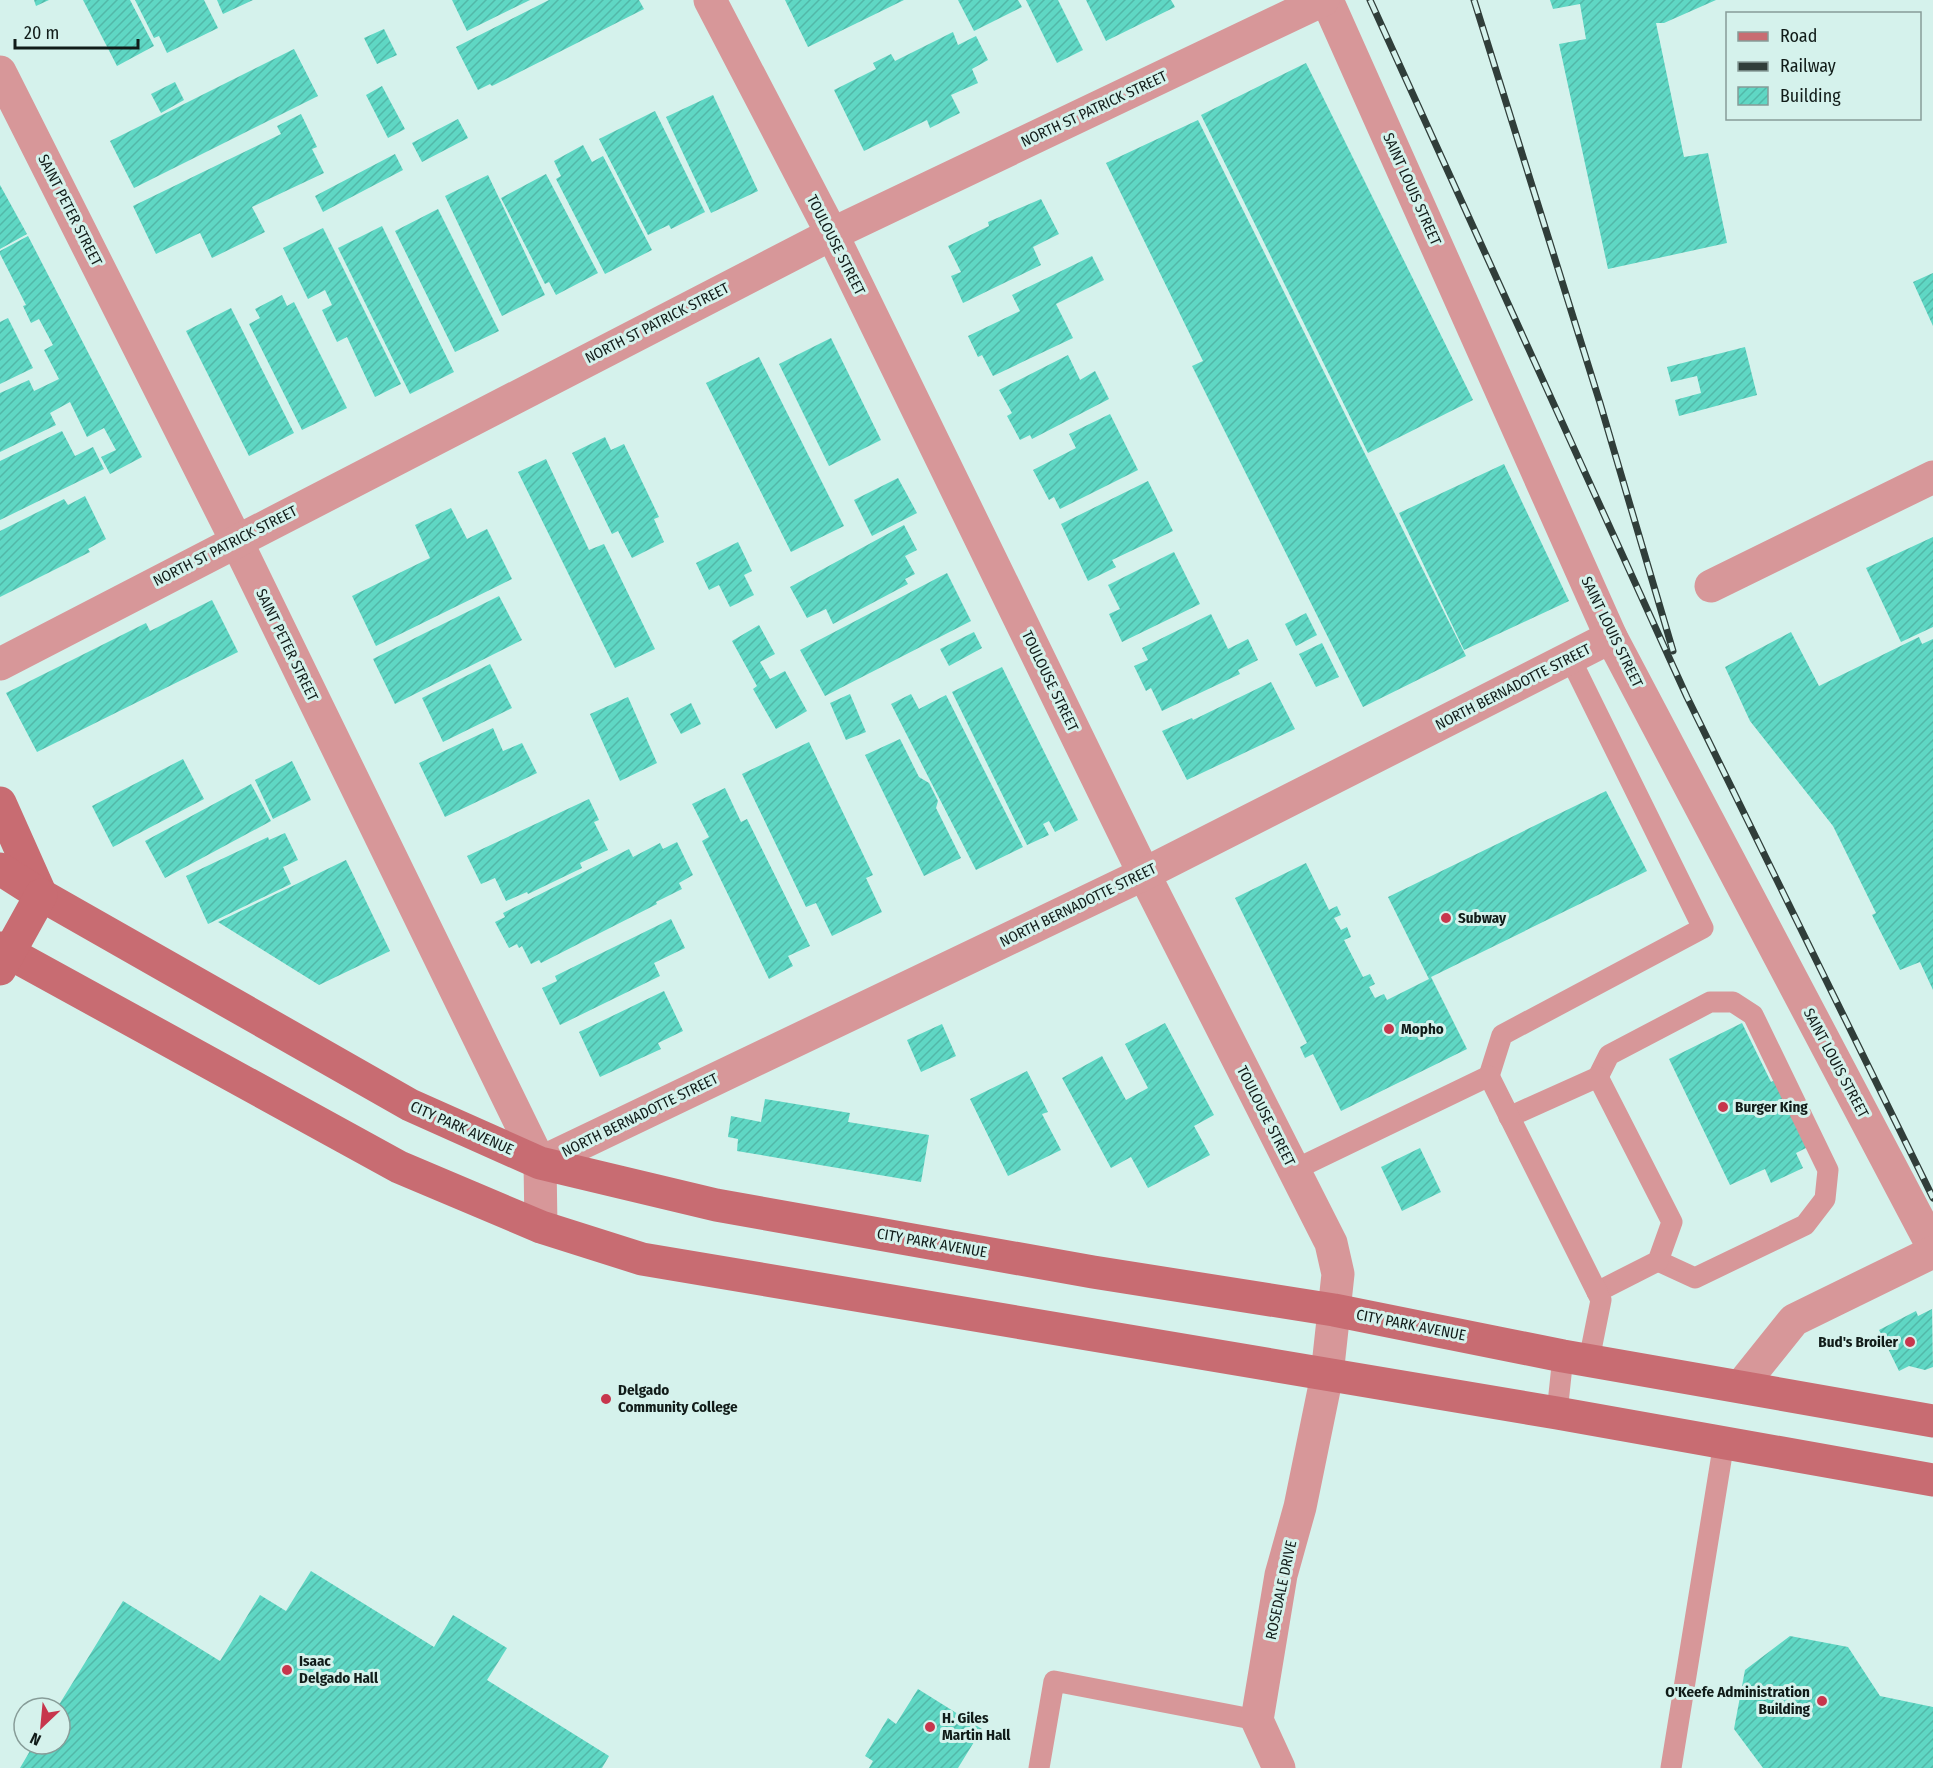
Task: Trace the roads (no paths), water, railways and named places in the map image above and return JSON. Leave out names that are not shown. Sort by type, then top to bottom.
[{"type":"main road","points":[[0,803],[41,895],[3,957],[399,1167],[541,1227],[642,1259],[1557,1413],[1933,1480]]},
{"type":"main road","name":"CITY PARK AVENUE","points":[[0,869],[41,895],[410,1105],[540,1162],[716,1205],[1093,1272],[1334,1310],[1576,1358],[1933,1421]]},
{"type":"street","name":"TOULOUSE STREET","points":[[710,0],[832,234],[1144,874],[1330,1243],[1338,1274],[1327,1375]]},
{"type":"street","name":"NORTH ST PATRICK STREET","points":[[0,664],[236,540],[832,234],[1325,0]]},
{"type":"street","name":"SAINT LOUIS STREET","points":[[1325,0],[1611,637],[1933,1247]]},
{"type":"street","name":"SAINT PETER STREET","points":[[0,72],[236,540],[540,1162],[541,1227]]},
{"type":"street","points":[[1711,586],[1933,477]]},
{"type":"street","name":"NORTH BERNADOTTE STREET","points":[[540,1162],[1144,874],[1611,637]]},
{"type":"street","points":[[1741,1386],[1794,1320],[1933,1252]]},
{"type":"street","name":"ROSEDALE DRIVE","points":[[1257,1720],[1281,1575],[1300,1507],[1327,1375]]},
{"type":"street","points":[[1257,1720],[1279,1768]]},
{"type":"lane","points":[[1557,1413],[1576,1358],[1601,1300],[1489,1076],[1503,1035],[1703,928],[1570,658]]},
{"type":"lane","points":[[1509,1117],[1598,1077],[1609,1055],[1710,1002],[1732,1002],[1753,1015],[1828,1170],[1825,1199],[1805,1225],[1695,1278],[1658,1261]]},
{"type":"lane","points":[[1293,1170],[1489,1076]]},
{"type":"lane","points":[[1597,1292],[1658,1261],[1672,1222],[1598,1077]]},
{"type":"lane","points":[[1671,1768],[1724,1442]]},
{"type":"lane","points":[[1039,1768],[1054,1681],[1257,1720]]},
{"type":"railway","points":[[1370,0],[1687,697],[1933,1198]]},
{"type":"railway","points":[[1474,0],[1600,403],[1673,651]]},
{"type":"place","name":"Subway","points":[[1446,918]]},
{"type":"place","name":"Mopho","points":[[1389,1029]]},
{"type":"place","name":"Burger King","points":[[1723,1107]]},
{"type":"place","name":"Bud's Broiler","points":[[1910,1342]]},
{"type":"place","name":"Delgado Community College","points":[[606,1399]]},
{"type":"place","name":"Isaac Delgado Hall","points":[[287,1670]]},
{"type":"place","name":"O'Keefe Administration Building","points":[[1822,1701]]},
{"type":"place","name":"H. Giles Martin Hall","points":[[930,1727]]}]
